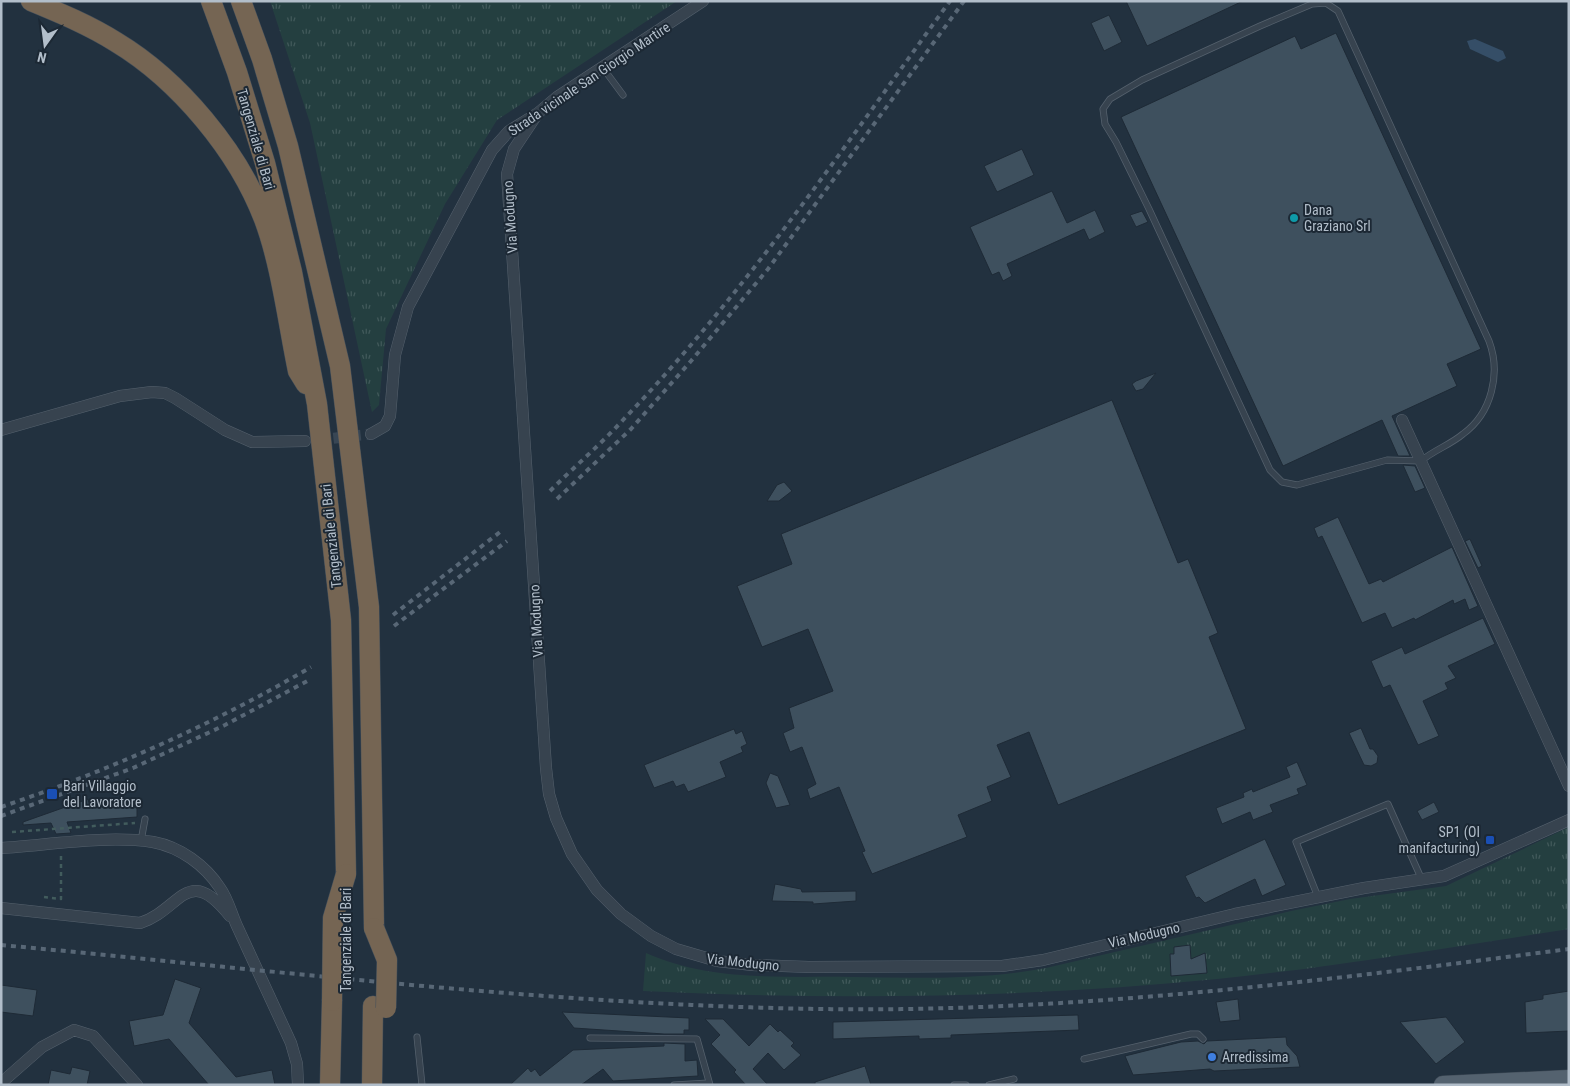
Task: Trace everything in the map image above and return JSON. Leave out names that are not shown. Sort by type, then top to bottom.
[{"type":"highway","points":[[31,1],[81,23],[117,42],[149,65],[190,103],[224,145],[248,184],[264,220],[275,260],[298,371],[317,404]]},
{"type":"highway","name":"Tangenziale di Bari","points":[[211,1],[237,72],[265,163],[292,272],[317,404],[341,620],[346,874],[338,1002],[344,1085]]},
{"type":"highway","name":"Tangenziale di Bari","points":[[241,1],[262,59],[288,146],[340,366],[369,608],[374,928],[379,1007],[372,1085]]},
{"type":"highway","points":[[330,1085],[338,1002]]},
{"type":"highway","points":[[379,1007],[385,1085]]},
{"type":"main road","points":[[1443,1085],[1569,1079]]},
{"type":"street","name":"Strada vicinale San Giorgio Martire","points":[[370,434],[386,426],[390,416],[395,355],[408,307],[492,150],[509,131],[703,1]]},
{"type":"street","name":"Via Modugno","points":[[538,113],[514,150],[507,174],[532,542],[542,727],[549,794],[558,825],[572,854],[585,874],[609,903],[651,936],[698,957],[752,965],[868,967],[1015,965],[1225,916],[1318,897],[1422,880],[1452,872],[1569,820]]},
{"type":"street","points":[[1,430],[120,396],[152,392],[165,393],[225,430],[252,442],[305,441]]},
{"type":"street","points":[[1402,420],[1569,786]]},
{"type":"street","points":[[1,848],[120,840],[141,841],[172,848],[201,866],[221,888],[235,923],[291,1043],[297,1064],[298,1085]]},
{"type":"street","points":[[1,908],[140,923],[157,916],[180,895],[197,891],[216,899],[235,923]]},
{"type":"street","points":[[1,1083],[42,1047],[74,1030],[93,1036],[137,1085]]},
{"type":"lane","points":[[1326,3],[1338,11],[1493,352],[1494,373],[1491,393],[1486,406],[1464,434],[1433,451],[1421,461],[1387,460],[1297,485],[1282,482],[1270,470],[1116,142],[1104,124],[1103,109],[1110,98],[1167,68],[1312,4],[1326,3]]},
{"type":"lane","points":[[603,68],[623,95]]},
{"type":"lane","points":[[1318,897],[1296,842],[1388,804],[1422,880]]},
{"type":"lane","points":[[141,841],[145,819]]},
{"type":"lane","points":[[1084,1059],[1191,1034],[1198,1034],[1203,1039]]},
{"type":"lane","points":[[417,1038],[422,1085]]},
{"type":"lane","points":[[590,1038],[697,1039],[709,1084],[674,1085]]},
{"type":"lane","points":[[989,1085],[1014,1079]]},
{"type":"lane","points":[[954,1085],[966,1085]]},
{"type":"path","points":[[12,832],[136,823]]},
{"type":"path","points":[[44,897],[61,898],[62,878],[59,829]]},
{"type":"green space","points":[[270,1],[677,1],[497,120],[445,204],[386,329],[379,405],[372,412],[310,123]]},
{"type":"green space","points":[[1569,827],[1569,929],[1305,969],[1217,979],[1074,990],[930,996],[787,996],[643,991],[646,953],[696,969],[747,976],[773,977],[949,977],[998,975],[1046,968],[1291,911],[1350,899],[1446,886]]},
{"type":"water","points":[[1475,39],[1503,51],[1506,58],[1498,62],[1470,49],[1467,41]]},
{"type":"building","points":[[1126,1],[1243,1],[1147,46]]},
{"type":"building","points":[[1109,15],[1122,42],[1104,51],[1091,23]]},
{"type":"building","name":"Dana Graziano Srl","points":[[1336,33],[1481,349],[1447,364],[1457,386],[1392,416],[1410,456],[1398,456],[1382,420],[1283,466],[1121,117],[1295,36],[1301,49]]},
{"type":"building","points":[[1022,149],[1034,175],[997,192],[984,166]]},
{"type":"building","points":[[1052,191],[1067,223],[1095,210],[1105,232],[1089,240],[1084,229],[1007,264],[1012,276],[1003,281],[999,272],[992,275],[970,227]]},
{"type":"building","points":[[1142,211],[1148,222],[1136,227],[1130,215]]},
{"type":"building","points":[[1156,373],[1143,389],[1136,391],[1132,384]]},
{"type":"building","points":[[1112,400],[1178,563],[1188,559],[1218,633],[1209,637],[1246,729],[1058,805],[1029,732],[997,745],[1011,777],[987,787],[992,801],[958,815],[967,837],[872,874],[862,852],[865,851],[839,787],[810,799],[807,789],[816,784],[802,747],[790,752],[783,733],[794,728],[789,708],[833,691],[808,629],[762,647],[737,586],[792,564],[781,534]]},
{"type":"building","points":[[1403,465],[1415,466],[1425,488],[1415,492]]},
{"type":"building","points":[[784,482],[792,491],[779,501],[767,501],[777,485]]},
{"type":"building","points":[[1338,517],[1369,584],[1381,579],[1383,582],[1452,547],[1478,606],[1469,610],[1465,599],[1454,604],[1453,600],[1415,620],[1414,618],[1392,628],[1385,613],[1362,623],[1322,536],[1318,538],[1314,528]]},
{"type":"building","points":[[1470,539],[1482,566],[1478,568],[1465,541]]},
{"type":"building","points":[[1483,618],[1495,644],[1448,666],[1456,678],[1445,683],[1448,689],[1423,701],[1439,736],[1418,745],[1390,685],[1383,688],[1371,661],[1402,647],[1405,654]]},
{"type":"building","points":[[1361,728],[1370,749],[1373,749],[1378,756],[1377,763],[1371,766],[1364,765],[1349,733]]},
{"type":"building","points":[[734,729],[736,734],[742,731],[747,744],[741,747],[743,752],[720,762],[726,777],[688,792],[684,784],[676,787],[673,781],[654,788],[644,765]]},
{"type":"building","points":[[1297,762],[1307,785],[1297,789],[1299,794],[1270,805],[1273,812],[1253,820],[1250,812],[1222,824],[1216,808],[1244,797],[1243,793],[1252,789],[1253,792],[1290,777],[1286,767]]},
{"type":"building","points":[[770,773],[778,776],[790,805],[776,808],[766,783]]},
{"type":"building","name":"Bari Villaggio del Lavoratore","points":[[88,799],[89,803],[137,807],[137,817],[67,822],[71,833],[56,834],[51,823],[23,825],[23,822]]},
{"type":"building","points":[[1434,802],[1439,812],[1422,820],[1417,811]]},
{"type":"building","points":[[1265,839],[1286,885],[1262,896],[1255,879],[1205,903],[1199,897],[1196,898],[1185,876]]},
{"type":"building","points":[[775,884],[801,889],[802,892],[856,891],[856,901],[813,904],[813,902],[772,901]]},
{"type":"building","points":[[1190,945],[1191,959],[1205,953],[1207,973],[1171,976],[1170,954],[1174,954],[1174,947]]},
{"type":"building","points":[[175,979],[201,988],[189,1023],[236,1077],[272,1070],[275,1085],[209,1085],[169,1039],[134,1046],[129,1021],[163,1015]]},
{"type":"building","points":[[1,985],[37,990],[33,1016],[1,1012]]},
{"type":"building","points":[[1569,991],[1569,1031],[1526,1033],[1525,1002],[1543,999],[1543,995]]},
{"type":"building","points":[[1238,999],[1240,1020],[1220,1022],[1216,1002]]},
{"type":"building","points":[[562,1012],[689,1018],[689,1030],[684,1030],[684,1034],[664,1034],[574,1028]]},
{"type":"building","points":[[1078,1015],[1079,1030],[951,1035],[951,1038],[919,1039],[919,1036],[833,1039],[833,1022]]},
{"type":"building","points":[[1446,1017],[1465,1042],[1436,1064],[1400,1022]]},
{"type":"building","points":[[705,1019],[723,1019],[749,1046],[770,1024],[778,1032],[780,1030],[794,1043],[791,1046],[801,1055],[784,1070],[768,1053],[753,1069],[768,1085],[746,1085],[734,1072],[736,1070],[711,1044],[720,1035]]},
{"type":"building","name":"Arredissima","points":[[1286,1037],[1287,1045],[1297,1056],[1300,1067],[1214,1071],[1210,1069],[1133,1075],[1125,1056],[1181,1042],[1198,1041],[1204,1044],[1207,1041]]},
{"type":"building","points":[[664,1043],[685,1044],[685,1061],[697,1060],[698,1076],[613,1081],[603,1069],[581,1085],[510,1085],[528,1068],[531,1072],[535,1069],[540,1076],[573,1050],[664,1046]]},
{"type":"building","points":[[865,1066],[871,1085],[815,1085],[815,1082]]},
{"type":"building","points":[[72,1067],[90,1071],[87,1085],[48,1085],[51,1070],[70,1074]]},
{"type":"tunnel","points":[[317,440],[371,434]]},
{"type":"railway","points":[[550,491],[623,420],[711,321],[794,216],[950,1]]},
{"type":"railway","points":[[557,499],[631,429],[768,269],[964,1]]},
{"type":"railway","points":[[393,615],[500,532]]},
{"type":"railway","points":[[394,626],[507,541]]},
{"type":"railway","points":[[1,807],[82,778],[160,745],[236,708],[311,667]]},
{"type":"railway","points":[[1,816],[133,768],[225,725],[311,679]]},
{"type":"railway","points":[[1,945],[513,994],[718,1006],[821,1009],[915,1009],[1102,1000],[1289,983],[1569,949]]},
{"type":"place","name":"Dana Graziano Srl","points":[[1294,218]]},
{"type":"place","name":"Bari Villaggio del Lavoratore","points":[[52,794]]},
{"type":"place","name":"SP1 (OI manifacturing)","points":[[1490,840]]},
{"type":"place","name":"Arredissima","points":[[1212,1057]]}]
